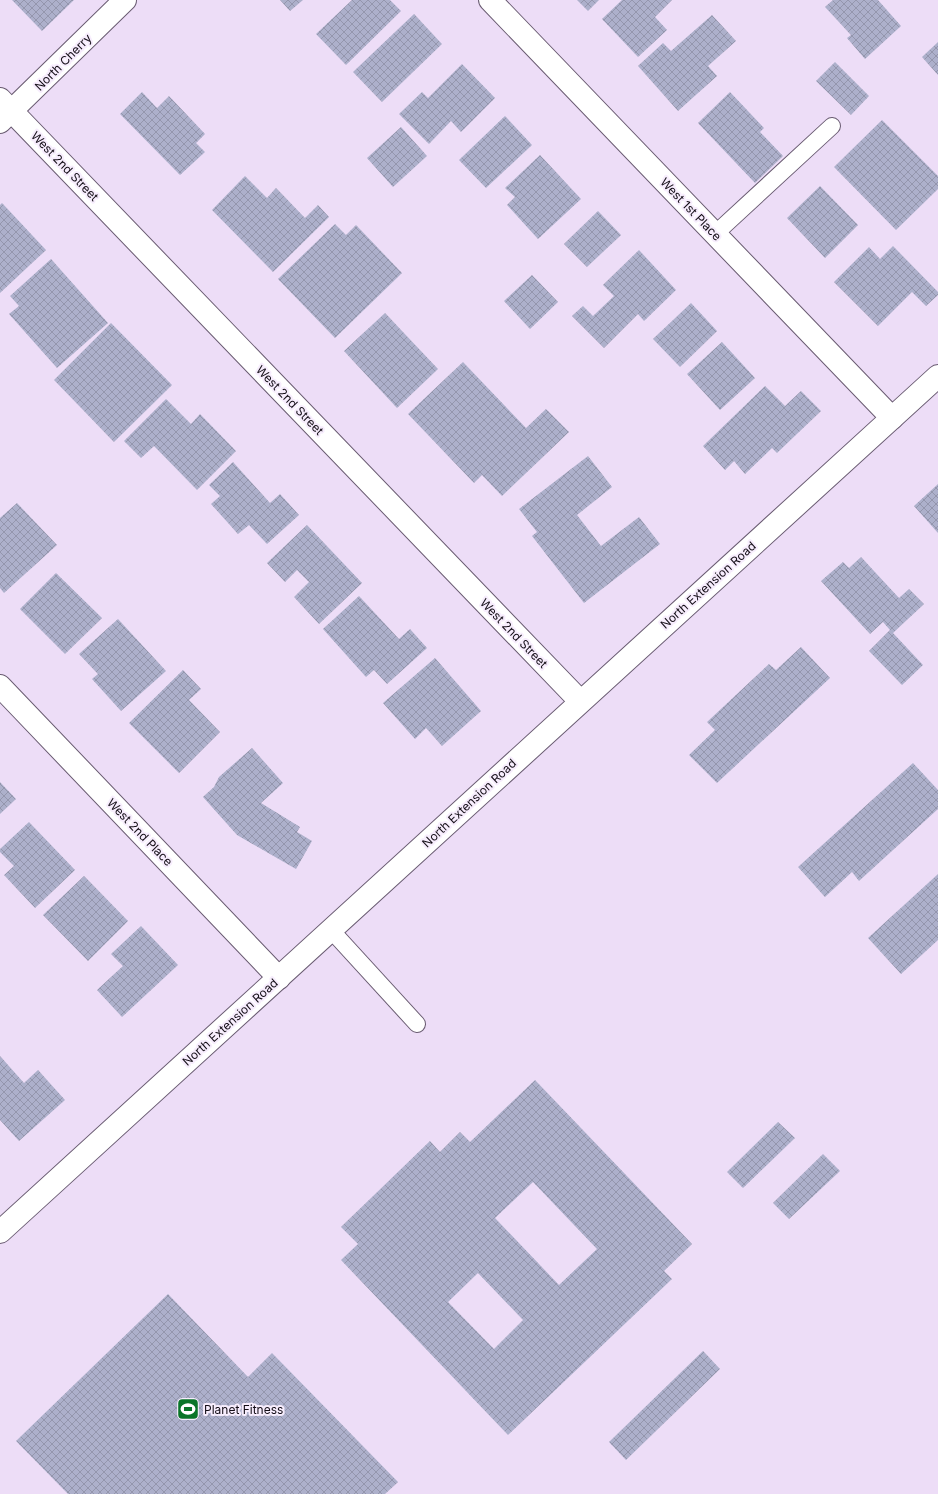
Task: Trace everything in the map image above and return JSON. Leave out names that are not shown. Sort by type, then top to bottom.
[{"type":"street","name":"North Cherry","points":[[4,111],[125,0]]},
{"type":"street","name":"West 1st Place","points":[[490,0],[892,418]]},
{"type":"street","name":"West 2nd Street","points":[[4,111],[580,701]]},
{"type":"street","name":"North Extension Road","points":[[3,1223],[279,978],[580,701],[938,376]]},
{"type":"street","name":"West 2nd Place","points":[[0,686],[279,978]]},
{"type":"lane","points":[[715,234],[832,126]]},
{"type":"lane","points":[[331,930],[417,1024]]},
{"type":"building","points":[[12,0],[74,0],[42,31]]},
{"type":"building","points":[[280,0],[303,0],[290,11]]},
{"type":"building","points":[[352,0],[390,0],[401,11],[346,65],[316,34]]},
{"type":"building","points":[[577,0],[599,0],[588,11]]},
{"type":"building","points":[[622,0],[672,0],[655,17],[667,30],[638,57],[602,19]]},
{"type":"building","points":[[833,0],[878,0],[901,26],[865,59],[847,38],[851,35],[825,7]]},
{"type":"building","points":[[414,14],[442,44],[382,102],[353,72]]},
{"type":"building","points":[[712,15],[736,41],[708,66],[717,76],[678,111],[638,66],[663,43],[671,51]]},
{"type":"building","points":[[938,42],[938,75],[922,57]]},
{"type":"building","points":[[835,62],[869,96],[851,115],[816,81]]},
{"type":"building","points":[[462,64],[495,98],[461,132],[451,121],[429,144],[399,114],[422,92],[428,98]]},
{"type":"building","points":[[142,92],[157,108],[169,96],[205,134],[196,143],[205,152],[180,175],[120,114]]},
{"type":"building","points":[[730,92],[764,128],[760,132],[783,156],[755,183],[698,123]]},
{"type":"building","points":[[505,116],[532,145],[486,188],[459,160]]},
{"type":"building","points":[[882,120],[938,176],[938,189],[896,230],[834,167]]},
{"type":"building","points":[[401,127],[427,156],[393,187],[367,158]]},
{"type":"building","points":[[540,155],[581,199],[538,239],[507,205],[515,197],[505,188]]},
{"type":"building","points":[[245,176],[267,198],[276,188],[305,218],[318,205],[329,217],[273,272],[212,210]]},
{"type":"building","points":[[820,186],[858,225],[825,258],[787,218]]},
{"type":"building","points":[[2,203],[46,250],[0,293],[0,205]]},
{"type":"building","points":[[598,211],[621,235],[587,267],[564,244]]},
{"type":"building","points":[[335,224],[346,235],[356,225],[402,273],[335,338],[278,279]]},
{"type":"building","points":[[893,246],[938,292],[938,295],[926,306],[912,292],[878,326],[834,282],[869,247],[880,259]]},
{"type":"building","points":[[639,250],[676,290],[644,321],[638,314],[604,348],[572,316],[583,306],[593,316],[614,296],[603,285]]},
{"type":"building","points":[[51,259],[108,323],[57,368],[9,314],[19,306],[10,296]]},
{"type":"building","points":[[532,275],[558,302],[530,329],[504,301]]},
{"type":"building","points":[[691,303],[717,331],[680,367],[653,339]]},
{"type":"building","points":[[385,313],[438,369],[397,408],[344,351]]},
{"type":"building","points":[[111,323],[172,385],[114,442],[54,380]]},
{"type":"building","points":[[722,342],[755,378],[720,410],[687,374]]},
{"type":"building","points":[[463,362],[526,428],[546,409],[569,432],[502,496],[482,475],[474,483],[408,414]]},
{"type":"building","points":[[765,386],[785,406],[801,391],[821,411],[777,453],[772,448],[745,474],[734,461],[725,470],[703,446]]},
{"type":"building","points":[[166,399],[191,424],[200,414],[236,451],[197,490],[154,446],[141,458],[124,441]]},
{"type":"building","points":[[588,456],[612,487],[577,515],[601,546],[639,517],[660,544],[584,603],[532,536],[537,532],[519,509]]},
{"type":"building","points":[[233,462],[270,503],[280,494],[299,515],[267,544],[249,525],[238,534],[211,504],[220,496],[209,485]]},
{"type":"building","points":[[938,484],[938,533],[914,506]]},
{"type":"building","points":[[17,503],[57,545],[4,593],[0,588],[0,518]]},
{"type":"building","points":[[307,525],[362,583],[319,624],[294,597],[309,582],[297,570],[285,582],[267,563]]},
{"type":"building","points":[[861,557],[899,598],[909,589],[924,604],[893,633],[923,665],[902,685],[869,651],[890,630],[883,622],[870,634],[821,581],[843,562],[849,568]]},
{"type":"building","points":[[56,573],[102,618],[65,654],[20,609]]},
{"type":"building","points":[[359,596],[399,639],[410,629],[427,648],[387,684],[374,670],[366,677],[323,629]]},
{"type":"building","points":[[118,619],[166,671],[121,711],[92,679],[98,674],[79,654]]},
{"type":"building","points":[[801,647],[830,678],[717,783],[689,755],[715,730],[707,722],[769,664],[776,670]]},
{"type":"building","points":[[435,658],[481,711],[442,746],[426,728],[415,739],[383,703]]},
{"type":"building","points":[[183,670],[201,689],[189,700],[220,732],[179,773],[129,723]]},
{"type":"building","points":[[252,748],[283,783],[261,803],[300,827],[297,832],[312,841],[296,869],[237,835],[203,797],[214,787],[219,777]]},
{"type":"building","points":[[913,763],[938,790],[938,809],[859,881],[852,872],[825,897],[798,867]]},
{"type":"building","points":[[0,782],[16,799],[0,814]]},
{"type":"building","points":[[29,822],[75,870],[35,908],[4,875],[14,866],[0,852],[0,849]]},
{"type":"building","points":[[938,874],[938,940],[901,974],[868,938]]},
{"type":"building","points":[[84,876],[128,921],[88,961],[43,915]]},
{"type":"building","points":[[141,926],[178,965],[122,1017],[97,990],[123,966],[111,954]]},
{"type":"building","points":[[0,1056],[24,1083],[38,1070],[65,1100],[19,1141],[0,1120]]},
{"type":"building","points":[[535,1080],[692,1244],[664,1271],[672,1279],[508,1435],[341,1260],[358,1244],[341,1227],[430,1141],[440,1152],[460,1132],[470,1142]],"holes":[[[533,1182],[597,1249],[559,1285],[495,1218]],[[478,1273],[523,1320],[494,1349],[448,1302]]]},
{"type":"building","points":[[778,1122],[795,1138],[743,1188],[727,1172]]},
{"type":"building","points":[[823,1154],[840,1171],[789,1219],[773,1203]]},
{"type":"building","name":"Planet Fitness","points":[[168,1294],[248,1377],[272,1353],[398,1482],[385,1494],[68,1494],[16,1441]]},
{"type":"building","points":[[703,1351],[720,1369],[626,1460],[609,1442]]},
{"type":"place","name":"Planet Fitness","points":[[188,1409]]}]
